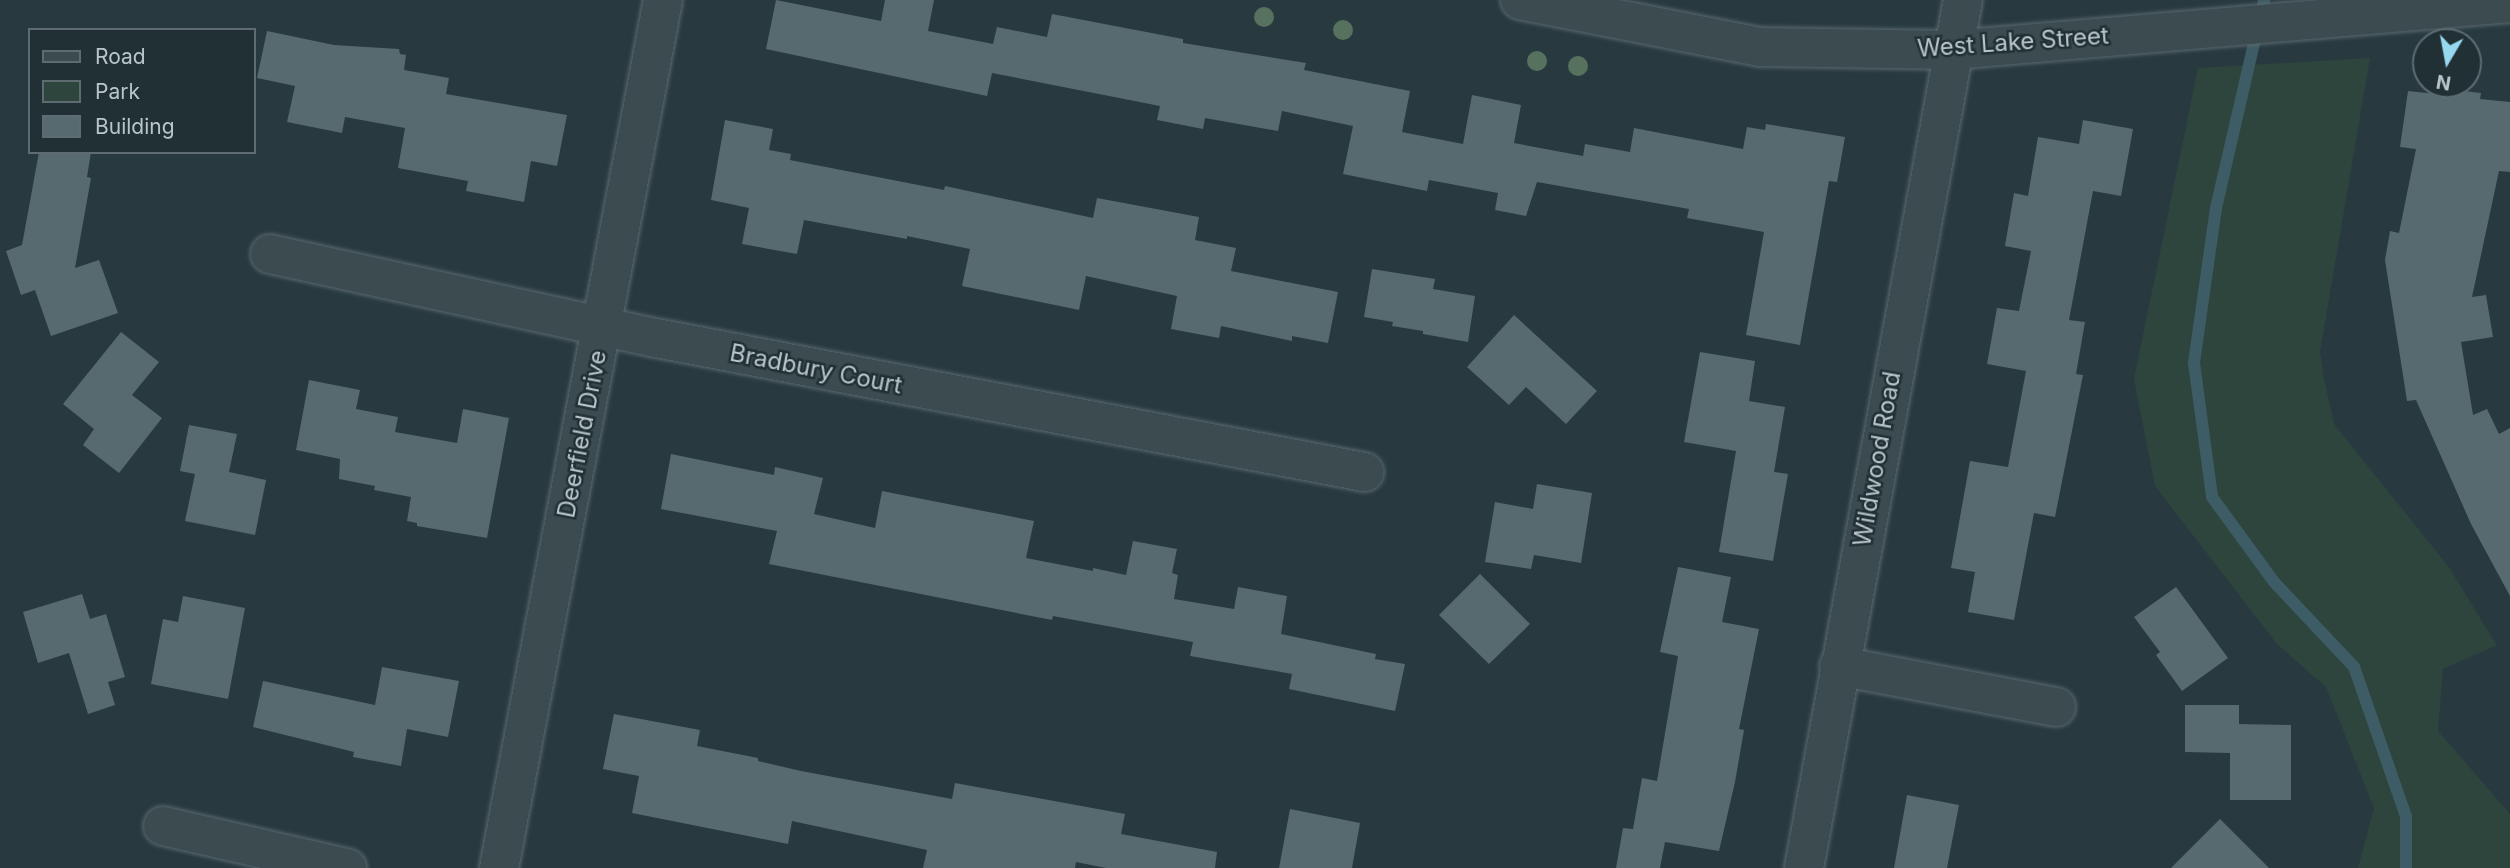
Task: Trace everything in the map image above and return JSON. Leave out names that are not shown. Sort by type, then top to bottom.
[{"type":"street","name":"Deerfield Drive","points":[[499,868],[663,0]]},
{"type":"street","name":"West Lake Street","points":[[1520,0],[1760,47],[1953,50],[2510,3]]},
{"type":"street","name":"Wildwood Road","points":[[1804,868],[1963,0]]},
{"type":"street","name":"Bradbury Court","points":[[271,254],[602,327],[1364,472]]},
{"type":"street","points":[[1839,666],[2056,707]]},
{"type":"street","points":[[163,826],[347,868]]},
{"type":"green space","points":[[2370,58],[2320,352],[2324,379],[2334,424],[2448,566],[2497,645],[2443,669],[2438,731],[2510,814],[2510,868],[2358,868],[2374,808],[2326,687],[2277,644],[2155,486],[2134,379],[2198,68]]},
{"type":"building","points":[[776,0],[881,21],[885,0],[934,0],[928,31],[993,44],[997,27],[1047,37],[1052,14],[1183,39],[1183,43],[1306,63],[1304,70],[1410,91],[1402,132],[1463,144],[1472,95],[1521,105],[1514,143],[1583,156],[1585,144],[1630,152],[1634,128],[1743,149],[1747,127],[1765,130],[1766,124],[1845,137],[1837,182],[1829,181],[1800,345],[1746,335],[1764,232],[1687,218],[1689,209],[1537,182],[1526,216],[1495,210],[1498,193],[1429,180],[1427,191],[1343,174],[1353,126],[1282,111],[1278,131],[1205,118],[1203,129],[1157,120],[1160,106],[992,73],[987,96],[766,49]]},
{"type":"building","points":[[267,31],[334,45],[399,49],[400,54],[406,55],[404,70],[449,78],[446,94],[567,115],[557,166],[531,161],[524,202],[466,191],[468,181],[398,168],[405,128],[345,117],[342,133],[287,122],[295,86],[257,78]]},
{"type":"building","points":[[2408,91],[2412,91],[2412,98],[2480,98],[2510,102],[2510,172],[2499,171],[2472,297],[2486,295],[2493,337],[2461,342],[2473,415],[2487,409],[2499,434],[2510,428],[2510,596],[2471,524],[2416,400],[2407,401],[2385,260],[2390,231],[2399,233],[2416,149],[2400,147]]},
{"type":"building","points":[[725,120],[773,129],[769,150],[791,154],[790,160],[944,190],[945,186],[1093,218],[1097,198],[1199,217],[1195,240],[1236,248],[1231,271],[1338,292],[1328,343],[1292,336],[1292,341],[1221,326],[1219,338],[1171,329],[1177,296],[1086,276],[1079,310],[962,286],[970,249],[907,236],[907,239],[804,220],[797,254],[742,244],[749,208],[711,200]]},
{"type":"building","points":[[2083,120],[2133,129],[2121,196],[2093,191],[2069,320],[2085,322],[2076,374],[2083,375],[2055,517],[2034,513],[2014,620],[1968,612],[1975,572],[1951,568],[1970,461],[2008,467],[2026,371],[1987,364],[1997,308],[2019,311],[2031,251],[2005,246],[2014,193],[2028,196],[2038,137],[2079,144]]},
{"type":"building","points":[[39,154],[91,154],[87,177],[91,178],[75,268],[99,260],[118,313],[51,336],[35,290],[21,295],[6,251],[22,245]]},
{"type":"building","points":[[1372,269],[1435,279],[1433,289],[1475,296],[1468,342],[1423,334],[1423,331],[1392,326],[1393,322],[1364,317]]},
{"type":"building","points":[[1514,315],[1597,391],[1566,424],[1526,387],[1509,405],[1467,367]]},
{"type":"building","points":[[121,332],[159,362],[132,395],[162,418],[119,473],[83,445],[94,429],[63,404]]},
{"type":"building","points":[[1700,352],[1755,361],[1749,401],[1785,407],[1774,472],[1788,474],[1773,561],[1719,552],[1736,451],[1684,442]]},
{"type":"building","points":[[309,380],[360,390],[356,409],[398,417],[395,432],[457,443],[463,409],[509,418],[487,538],[417,526],[417,523],[407,521],[411,497],[374,490],[375,486],[339,479],[340,459],[296,450]]},
{"type":"building","points":[[189,425],[237,434],[229,472],[266,480],[255,535],[185,521],[195,474],[180,471]]},
{"type":"building","points":[[671,454],[774,475],[775,467],[823,478],[814,514],[875,528],[882,491],[1034,521],[1026,558],[1093,571],[1093,568],[1126,575],[1133,541],[1177,549],[1172,573],[1178,575],[1174,599],[1234,609],[1238,587],[1287,596],[1281,634],[1376,654],[1375,659],[1405,664],[1395,711],[1289,689],[1292,674],[1190,656],[1193,642],[1053,616],[1052,620],[769,564],[777,531],[661,509]]},
{"type":"building","points":[[1537,484],[1592,493],[1581,563],[1534,555],[1531,569],[1485,562],[1495,502],[1533,509]]},
{"type":"building","points":[[1678,567],[1731,577],[1722,622],[1759,629],[1739,729],[1744,730],[1735,782],[1719,851],[1665,842],[1660,868],[1616,868],[1623,828],[1633,829],[1642,778],[1657,781],[1678,656],[1660,652]]},
{"type":"building","points":[[1480,574],[1530,624],[1489,664],[1439,615]]},
{"type":"building","points":[[2176,587],[2228,658],[2182,691],[2156,655],[2160,652],[2134,617]]},
{"type":"building","points":[[82,594],[90,619],[106,614],[125,677],[108,682],[115,705],[88,714],[69,653],[38,663],[23,612]]},
{"type":"building","points":[[183,596],[245,608],[228,699],[151,684],[163,619],[178,622]]},
{"type":"building","points":[[382,667],[459,681],[448,737],[407,729],[401,766],[353,757],[354,752],[253,727],[263,681],[375,705]]},
{"type":"building","points":[[2185,705],[2239,705],[2239,724],[2291,725],[2291,800],[2230,800],[2230,753],[2185,752]]},
{"type":"building","points":[[614,714],[700,730],[697,746],[758,758],[758,761],[801,771],[952,799],[955,783],[1125,814],[1121,834],[1217,852],[1215,868],[1106,868],[1076,862],[1075,868],[923,868],[927,850],[792,821],[788,844],[632,813],[639,776],[603,769]]},
{"type":"building","points":[[1907,795],[1959,805],[1947,868],[1894,868]]},
{"type":"building","points":[[1290,809],[1360,823],[1352,868],[1279,868]]},
{"type":"building","points":[[2220,819],[2269,868],[2171,868]]},
{"type":"waterway","points":[[2264,0],[2216,208],[2194,363],[2212,497],[2274,582],[2354,667],[2406,816],[2406,868]]}]
